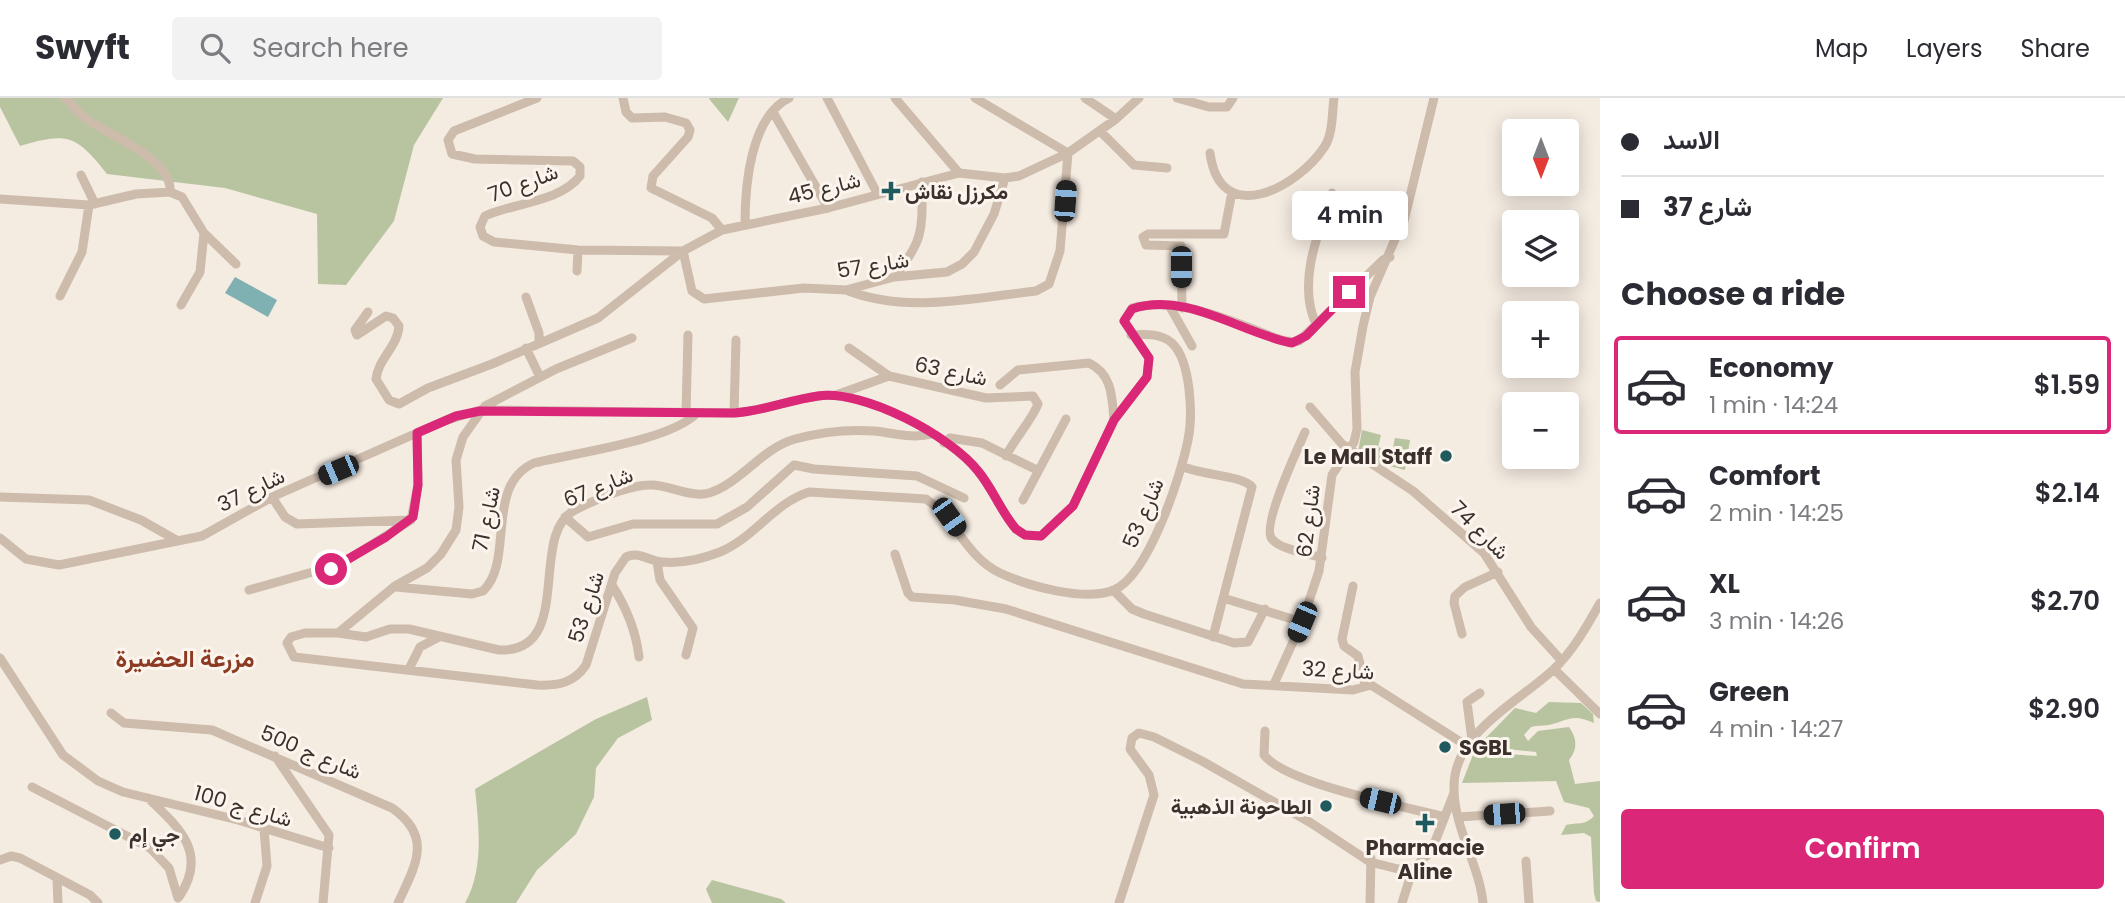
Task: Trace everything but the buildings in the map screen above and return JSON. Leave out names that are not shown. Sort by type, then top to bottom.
[{"type":"street","points":[[66,98],[87,120],[156,164],[167,177],[170,192]]},
{"type":"street","name":"شارع 70","points":[[537,98],[454,131],[448,140],[450,149],[460,158],[578,164],[581,174],[573,184],[488,215],[480,227],[483,236],[490,241],[578,250],[683,251]]},
{"type":"street","points":[[623,98],[626,112],[632,118],[665,117],[681,120],[687,125],[688,137],[653,176],[651,188],[712,218],[722,230]]},
{"type":"street","points":[[745,224],[745,190],[749,162],[773,112],[789,98]]},
{"type":"street","points":[[827,98],[877,193]]},
{"type":"street","points":[[895,98],[959,173]]},
{"type":"street","points":[[846,290],[876,300],[907,303],[1043,289],[1053,277],[1060,251],[1068,153],[975,98]]},
{"type":"street","points":[[1085,98],[1116,119]]},
{"type":"street","name":"شارع 45","points":[[368,312],[355,330],[357,335],[386,316],[393,318],[399,326],[397,336],[376,375],[378,387],[393,404],[399,404],[428,388],[598,318],[683,251],[722,230],[828,208],[959,173],[1005,178],[1031,171],[1068,153],[1116,119],[1139,98]]},
{"type":"street","points":[[1177,98],[1218,107],[1227,107],[1233,98]]},
{"type":"street","points":[[1210,153],[1217,180],[1232,192],[1243,195],[1265,193],[1288,182],[1324,147],[1330,132],[1334,98]]},
{"type":"street","name":"شارع 62","points":[[1274,684],[1302,622],[1322,558],[1332,475],[1349,449],[1357,429],[1354,372],[1370,297],[1390,257],[1403,221],[1434,98]]},
{"type":"street","points":[[773,112],[828,208]]},
{"type":"street","points":[[1100,131],[1134,165],[1167,167]]},
{"type":"street","points":[[60,296],[82,252],[92,205],[80,175]]},
{"type":"street","name":"شارع 57","points":[[683,251],[692,291],[704,299],[804,288],[846,290],[894,277],[947,272],[962,264],[982,238],[1005,178]]},
{"type":"street","points":[[894,277],[918,245],[922,230],[922,181]]},
{"type":"street","points":[[0,199],[92,205],[136,194],[170,192],[185,201],[204,233],[236,264]]},
{"type":"street","points":[[1182,308],[1181,246],[1146,245],[1143,236],[1224,234],[1232,192]]},
{"type":"street","points":[[1316,324],[1308,307],[1312,258],[1332,193]]},
{"type":"street","points":[[181,305],[200,272],[204,233]]},
{"type":"street","points":[[576,271],[578,250]]},
{"type":"street","points":[[1131,335],[1124,321],[1132,309],[1150,304],[1169,305],[1226,318],[1292,343],[1306,336],[1383,260],[1390,257]]},
{"type":"street","points":[[526,297],[539,333],[539,342]]},
{"type":"street","points":[[1169,305],[1192,346]]},
{"type":"street","points":[[688,335],[691,413]]},
{"type":"street","name":"شارع 37","points":[[0,538],[26,559],[59,565],[202,536],[272,498],[456,416],[480,411],[734,413],[771,409],[818,396],[836,395],[899,415],[932,434],[977,468],[1016,529],[1025,535],[1041,536],[1073,506],[1114,420],[1134,396],[1150,369],[1149,358],[1131,335]]},
{"type":"street","name":"شارع 53","points":[[338,632],[295,634],[289,640],[289,651],[299,660],[409,669],[537,685],[554,686],[568,682],[586,665],[618,565],[626,557],[638,554],[657,562],[697,560],[721,552],[745,539],[793,497],[808,492],[907,495],[926,499],[942,509],[968,545],[996,572],[1078,593],[1113,590],[1135,570],[1150,545],[1182,466],[1190,410],[1189,388],[1174,345],[1160,337],[1131,335]]},
{"type":"street","points":[[338,632],[395,586],[427,568],[453,536],[459,507],[456,460],[463,437],[480,411],[495,398],[632,338]]},
{"type":"street","points":[[734,413],[736,340]]},
{"type":"street","points":[[526,348],[540,377]]},
{"type":"street","points":[[849,348],[889,376]]},
{"type":"street","points":[[1000,385],[1018,370],[1089,363],[1106,375],[1111,390],[1114,420]]},
{"type":"street","name":"شارع 63","points":[[836,395],[889,376],[986,398],[1033,396],[1038,404],[1018,432],[1006,456]]},
{"type":"street","name":"شارع 74","points":[[1310,407],[1349,449],[1413,491],[1484,553],[1531,627],[1562,660]]},
{"type":"street","name":"شارع 71","points":[[395,586],[472,594],[483,591],[492,574],[509,487],[518,472],[534,463],[659,433],[688,422],[691,413]]},
{"type":"street","points":[[1023,500],[1066,419]]},
{"type":"street","name":"شارع 67","points":[[338,632],[362,637],[409,629],[506,651],[535,634],[546,610],[557,529],[565,517],[576,510],[637,487],[659,486],[699,494],[712,492],[790,440],[818,433],[875,431],[918,437],[932,434]]},
{"type":"street","points":[[1305,432],[1280,492],[1269,532],[1272,539],[1282,545],[1322,558]]},
{"type":"street","points":[[249,590],[341,564],[411,520],[418,485],[417,433]]},
{"type":"street","points":[[944,443],[950,438],[971,440],[1037,470]]},
{"type":"street","points":[[565,517],[589,537],[633,524],[717,524],[747,507],[784,471],[803,464],[814,469],[917,476],[964,498]]},
{"type":"street","points":[[1182,466],[1252,485],[1213,637]]},
{"type":"street","points":[[0,496],[89,500],[141,520],[178,541]]},
{"type":"street","points":[[272,498],[285,517],[296,524],[411,520]]},
{"type":"street","name":"شارع 32","points":[[895,554],[912,597],[993,606],[1243,684],[1353,690],[1365,685],[1378,687],[1470,743]]},
{"type":"street","points":[[657,562],[660,580],[692,628],[686,655]]},
{"type":"street","points":[[1462,635],[1455,596],[1498,572]]},
{"type":"street","points":[[612,585],[625,606],[636,634],[639,657]]},
{"type":"street","points":[[1353,586],[1342,639],[1344,646],[1358,656],[1365,685]]},
{"type":"street","points":[[1113,590],[1132,608],[1213,637],[1245,644],[1251,638],[1265,609]]},
{"type":"street","points":[[1223,598],[1302,622]]},
{"type":"street","points":[[1483,903],[1481,883],[1460,822],[1454,793],[1455,775],[1470,743],[1554,669],[1600,603]]},
{"type":"street","points":[[409,669],[420,647],[441,636]]},
{"type":"street","name":"شارع ج 100","points":[[0,658],[63,755],[109,787],[329,848]]},
{"type":"street","points":[[1554,669],[1600,714]]},
{"type":"street","points":[[1470,743],[1467,702],[1480,693]]},
{"type":"street","name":"شارع ج 500","points":[[111,713],[124,723],[190,726],[212,730],[370,796],[392,808],[408,822],[416,838],[418,854],[398,903]]},
{"type":"street","points":[[1265,731],[1264,755],[1298,774],[1347,793],[1444,822],[1550,811]]},
{"type":"street","points":[[1119,903],[1154,799],[1151,780],[1130,749],[1132,738],[1139,733],[1147,734],[1202,761],[1373,860],[1398,869],[1413,868]]},
{"type":"street","points":[[275,756],[327,831],[329,848],[324,903]]},
{"type":"street","points":[[32,787],[150,848],[169,868],[178,900]]},
{"type":"street","points":[[1402,903],[1413,868],[1431,852],[1454,793]]},
{"type":"street","name":"شارع ج 100","points":[[147,797],[175,825],[192,858],[191,877],[178,900]]},
{"type":"street","points":[[255,903],[267,866],[264,830]]},
{"type":"street","points":[[1,857],[20,858],[57,880],[81,890],[98,903]]},
{"type":"street","points":[[1370,903],[1373,860]]},
{"type":"street","points":[[1527,860],[1529,903]]},
{"type":"street","points":[[57,880],[58,903]]},
{"type":"green space","points":[[0,98],[443,98],[414,145],[394,221],[346,285],[318,284],[317,214],[225,188],[107,174],[87,151],[70,140],[49,139],[20,146],[0,107]]},
{"type":"green space","points":[[709,98],[739,98],[728,122],[710,100]]},
{"type":"green space","points":[[1362,430],[1381,435],[1378,447],[1392,452],[1395,438],[1410,440],[1405,470],[1378,463],[1358,452]]},
{"type":"green space","points":[[647,697],[652,720],[618,738],[596,768],[594,797],[576,834],[537,870],[516,903],[465,903],[478,862],[479,833],[475,789],[596,719]]},
{"type":"green space","points":[[1549,702],[1581,703],[1593,714],[1594,723],[1571,718],[1531,727],[1524,735],[1528,741],[1538,731],[1569,727],[1575,744],[1569,760],[1575,784],[1600,781],[1600,902],[1596,901],[1594,893],[1591,837],[1584,833],[1561,835],[1566,825],[1584,822],[1594,816],[1589,808],[1564,802],[1556,781],[1462,783],[1474,752],[1537,756],[1536,752],[1478,746],[1515,708],[1536,713]]},
{"type":"green space","points":[[712,880],[781,899],[786,903],[712,903],[706,889]]},
{"type":"water","points":[[235,277],[277,300],[268,317],[225,293]]},
{"type":"place","name":"مكرزل نقاش","points":[[891,191]]},
{"type":"place","name":"Le Mall Staff","points":[[1446,456]]},
{"type":"place","name":"SGBL","points":[[1445,747]]},
{"type":"place","name":"الطاحونة الذهبية","points":[[1326,806]]},
{"type":"place","name":"Pharmacie Aline","points":[[1425,823]]},
{"type":"place","name":"جي إم","points":[[115,834]]},
{"type":"district","name":"مزرعة الحضيرة","points":[[185,658]]},
{"type":"route","points":[[331,569],[386,537],[413,517],[418,485],[417,433],[456,416],[480,411],[734,413],[771,409],[818,396],[836,395],[899,415],[932,434],[977,468],[1016,529],[1025,535],[1041,536],[1073,506],[1092,460],[1114,420],[1147,377],[1150,369],[1149,358],[1126,326],[1126,313],[1150,304],[1169,305],[1226,318],[1292,343],[1306,336],[1349,292]]}]
